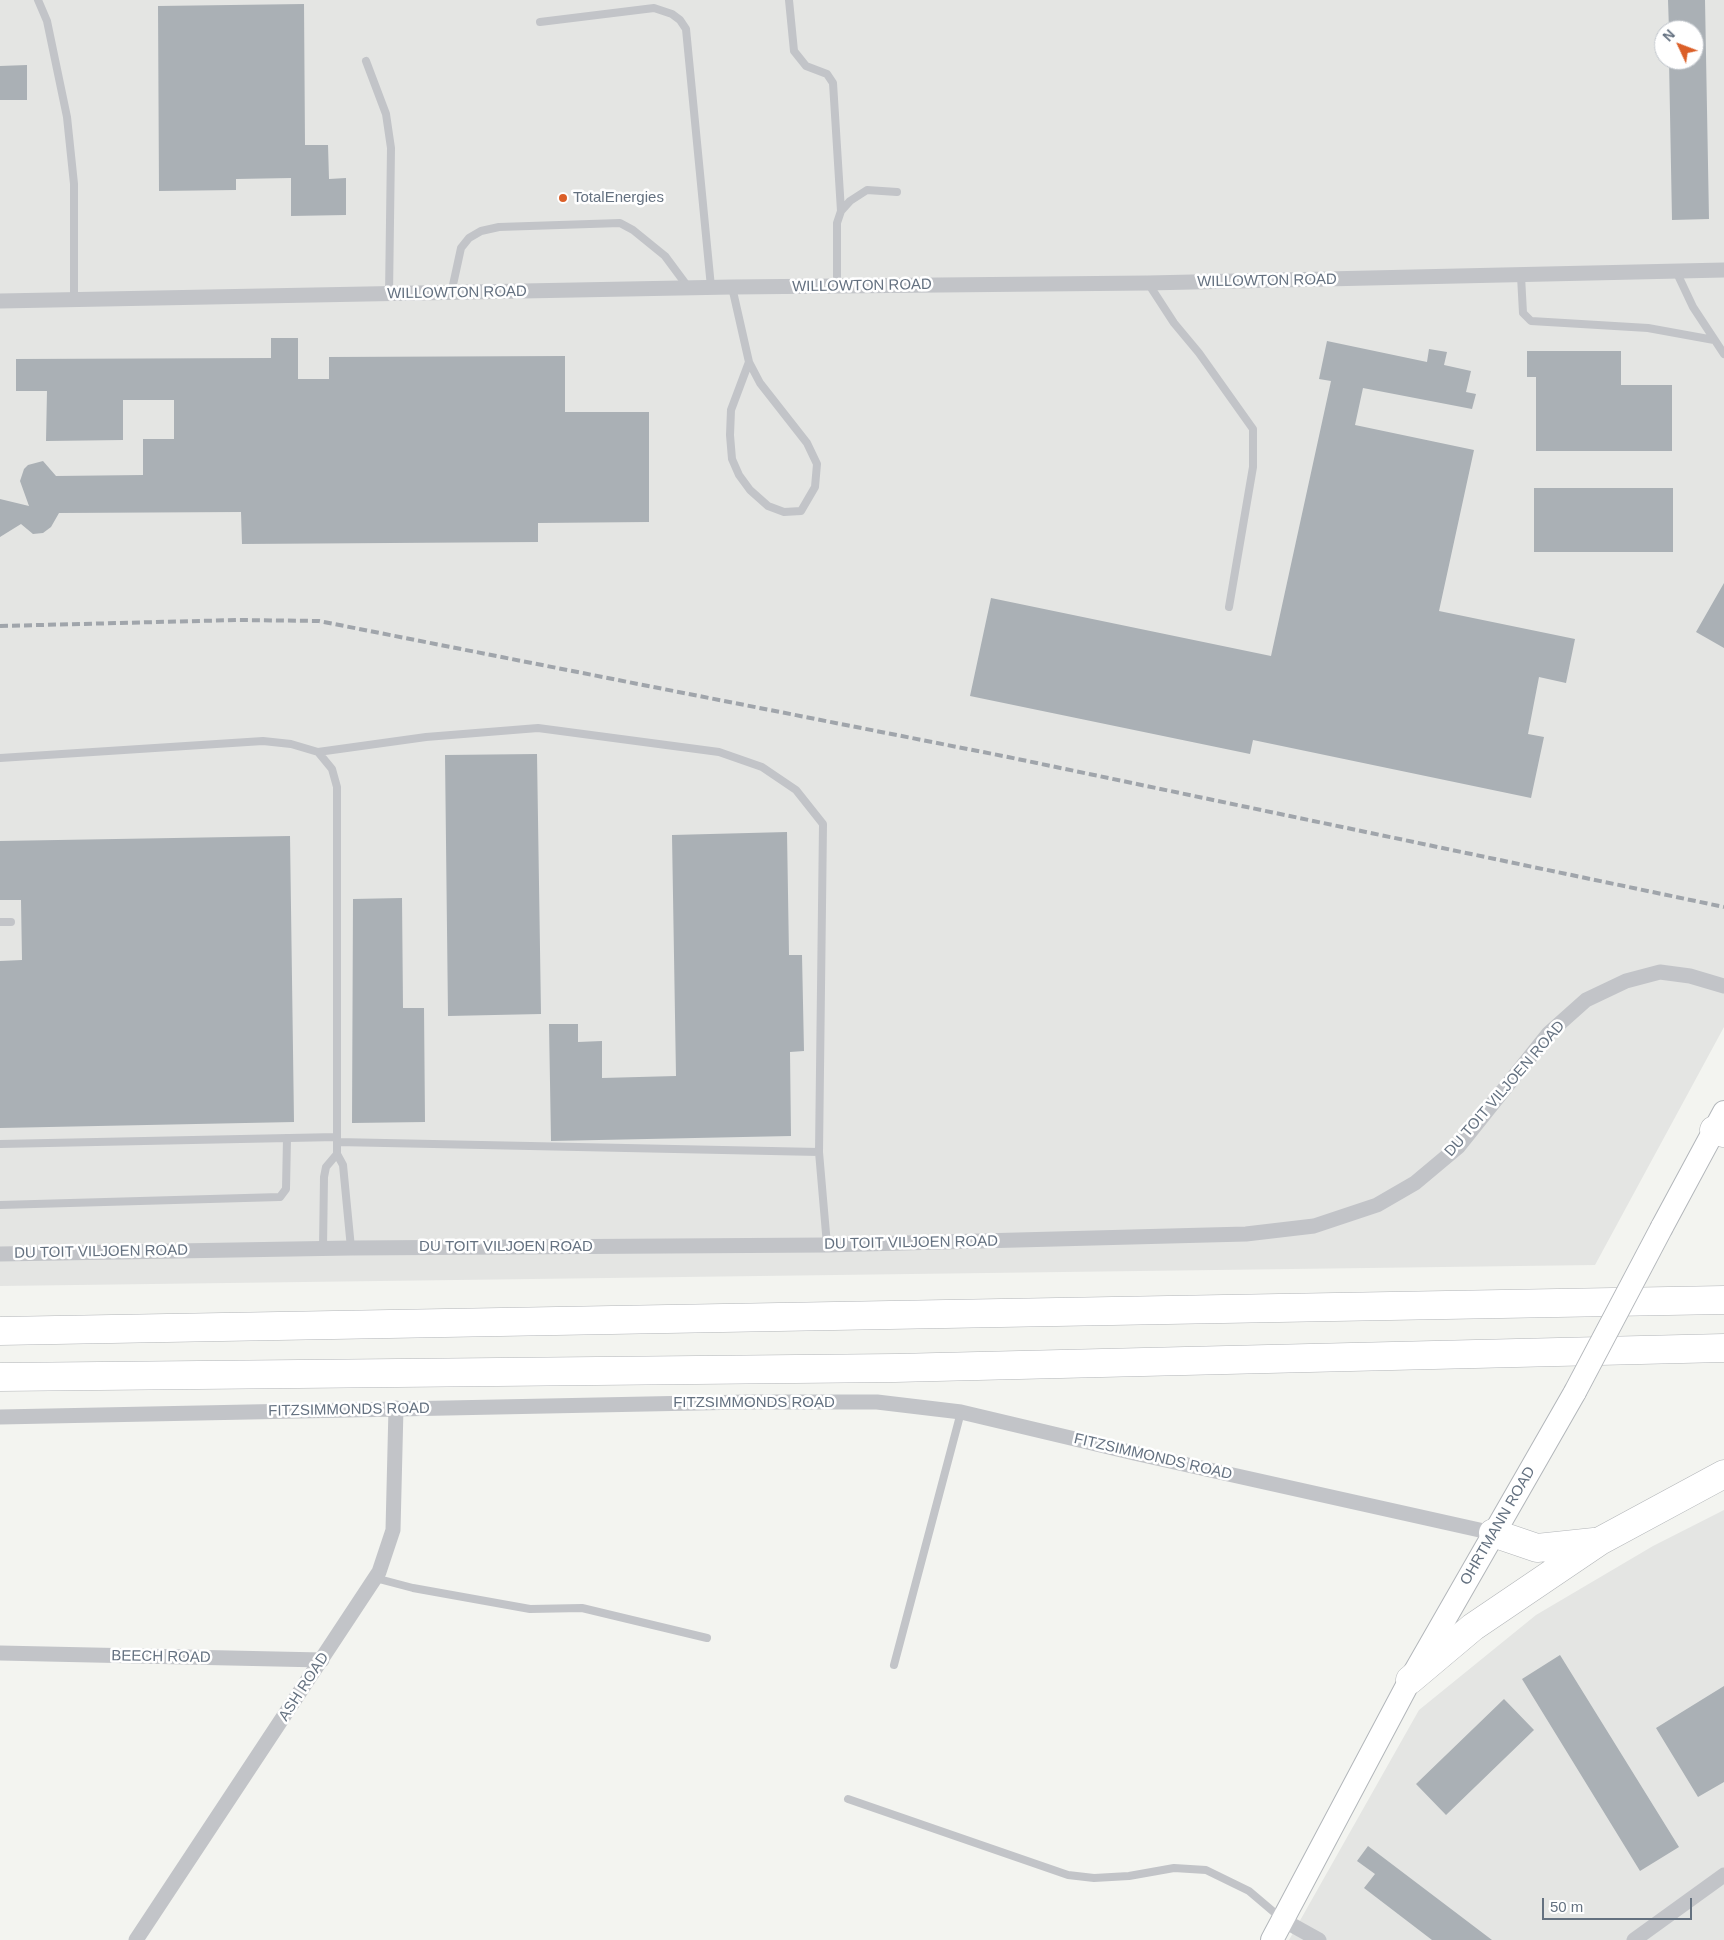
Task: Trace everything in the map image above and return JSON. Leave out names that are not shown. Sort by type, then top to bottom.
[{"type":"highway","points":[[0,1331],[1724,1300]]},
{"type":"highway","points":[[0,1377],[895,1368],[1724,1348]]},
{"type":"highway","points":[[1410,1680],[1473,1627],[1600,1541],[1724,1474]]},
{"type":"highway","points":[[1493,1533],[1537,1548],[1600,1541]]},
{"type":"main road","name":"OHRTMANN ROAD","points":[[1272,1940],[1410,1680],[1575,1392],[1662,1227],[1721,1125]]},
{"type":"street","name":"WILLOWTON ROAD","points":[[0,301],[451,294],[732,287],[1148,283],[1724,270]]},
{"type":"street","name":"DU TOIT VILJOEN ROAD","points":[[0,1254],[323,1248],[827,1245],[1246,1234],[1314,1226],[1377,1205],[1422,1177],[1458,1147],[1549,1033],[1586,1000],[1626,981],[1660,972],[1690,976],[1724,986]]},
{"type":"street","name":"FITZSIMMONDS ROAD","points":[[0,1417],[746,1402],[877,1402],[961,1412],[1134,1453],[1493,1533]]},
{"type":"street","name":"ASH ROAD","points":[[136,1940],[375,1578],[386,1554],[393,1530],[396,1408]]},
{"type":"street","name":"BEECH ROAD","points":[[0,1653],[322,1660]]},
{"type":"street","points":[[1634,1940],[1724,1875]]},
{"type":"street","points":[[1283,1920],[1319,1940]]},
{"type":"lane","points":[[38,0],[47,21],[67,117],[74,184],[74,300]]},
{"type":"lane","points":[[789,0],[794,51],[806,66],[826,74],[833,83],[841,211],[837,223],[837,286]]},
{"type":"lane","points":[[540,22],[654,8],[672,14],[686,29],[711,288]]},
{"type":"lane","points":[[366,61],[386,114],[391,148],[389,295]]},
{"type":"lane","points":[[841,211],[850,201],[868,190],[897,192]]},
{"type":"lane","points":[[451,294],[461,248],[469,238],[481,231],[499,227],[620,223],[633,230],[664,256],[689,288]]},
{"type":"lane","points":[[1676,271],[1693,307],[1724,354]]},
{"type":"lane","points":[[1522,276],[1523,313],[1531,321],[1648,328],[1714,340]]},
{"type":"lane","points":[[1148,283],[1174,323],[1199,353],[1253,429],[1253,467],[1229,607]]},
{"type":"lane","points":[[732,287],[749,362],[764,390],[808,443],[817,464],[815,487],[802,510],[784,512],[768,506],[750,490],[739,475],[732,460],[730,436],[731,410],[749,362]]},
{"type":"lane","points":[[318,752],[426,737],[538,728],[720,752],[762,767],[796,790],[823,824],[819,1152],[827,1245]]},
{"type":"lane","points":[[0,758],[263,741],[304,746],[318,752],[332,769],[337,787],[337,1154],[343,1165],[351,1248]]},
{"type":"lane","points":[[0,922],[11,922]]},
{"type":"lane","points":[[0,1144],[287,1138],[819,1152]]},
{"type":"lane","points":[[0,1205],[280,1197],[286,1189],[287,1138]]},
{"type":"lane","points":[[323,1248],[324,1177],[326,1167],[337,1154]]},
{"type":"lane","points":[[894,1665],[961,1412]]},
{"type":"lane","points":[[375,1578],[530,1609],[582,1608],[707,1638]]},
{"type":"lane","points":[[848,1799],[1068,1875],[1094,1878],[1129,1876],[1174,1868],[1206,1870],[1249,1891],[1283,1920]]},
{"type":"shaded area","points":[[0,0],[1724,0],[1724,1027],[1595,1265],[0,1286]]},
{"type":"shaded area","points":[[1724,1510],[1724,1940],[1289,1940],[1419,1710],[1536,1615],[1653,1546]]},
{"type":"building","points":[[1668,0],[1705,0],[1709,219],[1672,220],[1669,70],[1704,70],[1704,20],[1669,20]]},
{"type":"building","points":[[304,4],[305,145],[328,145],[329,179],[346,178],[346,215],[291,216],[291,178],[236,179],[236,190],[159,191],[158,6]]},
{"type":"building","points":[[27,65],[27,100],[0,100],[0,66]]},
{"type":"building","points":[[271,338],[298,338],[298,379],[329,379],[329,357],[565,356],[565,412],[649,412],[649,522],[538,523],[538,542],[242,544],[241,512],[59,513],[51,527],[43,533],[33,534],[21,524],[0,537],[0,499],[29,506],[20,481],[24,469],[28,465],[43,461],[56,476],[143,475],[143,439],[174,439],[174,400],[123,400],[123,440],[46,441],[47,391],[16,391],[16,359],[271,358]]},
{"type":"building","points":[[1327,341],[1427,362],[1429,349],[1447,352],[1444,365],[1471,371],[1466,392],[1476,394],[1472,409],[1363,388],[1355,425],[1474,450],[1439,611],[1575,639],[1566,683],[1539,677],[1528,734],[1544,737],[1531,798],[1253,740],[1250,754],[970,696],[991,598],[1271,656],[1331,381],[1319,379]]},
{"type":"building","points":[[1527,351],[1621,351],[1621,385],[1672,385],[1672,451],[1536,451],[1536,377],[1527,377]]},
{"type":"building","points":[[1534,488],[1673,488],[1673,552],[1534,552]]},
{"type":"building","points":[[1724,583],[1724,648],[1696,632]]},
{"type":"building","points":[[537,754],[541,1014],[448,1016],[445,755]]},
{"type":"building","points":[[787,832],[789,955],[802,955],[804,1051],[790,1052],[791,1136],[551,1141],[549,1024],[578,1024],[578,1042],[602,1041],[602,1078],[676,1076],[672,835]]},
{"type":"building","points":[[290,836],[294,1122],[0,1128],[0,961],[22,960],[21,900],[0,900],[0,841]]},
{"type":"building","points":[[402,898],[403,1008],[424,1008],[425,1122],[352,1123],[353,899]]},
{"type":"building","points":[[1560,1655],[1679,1847],[1640,1871],[1522,1679]]},
{"type":"building","points":[[1724,1686],[1724,1782],[1698,1797],[1656,1728]]},
{"type":"building","points":[[1504,1699],[1534,1730],[1446,1815],[1416,1784]]},
{"type":"building","points":[[1368,1846],[1492,1940],[1432,1940],[1364,1888],[1375,1874],[1357,1861]]},
{"type":"railway","points":[[0,626],[238,620],[319,621],[1008,757],[1724,907]]},
{"type":"place","name":"TotalEnergies","points":[[563,198]]}]
